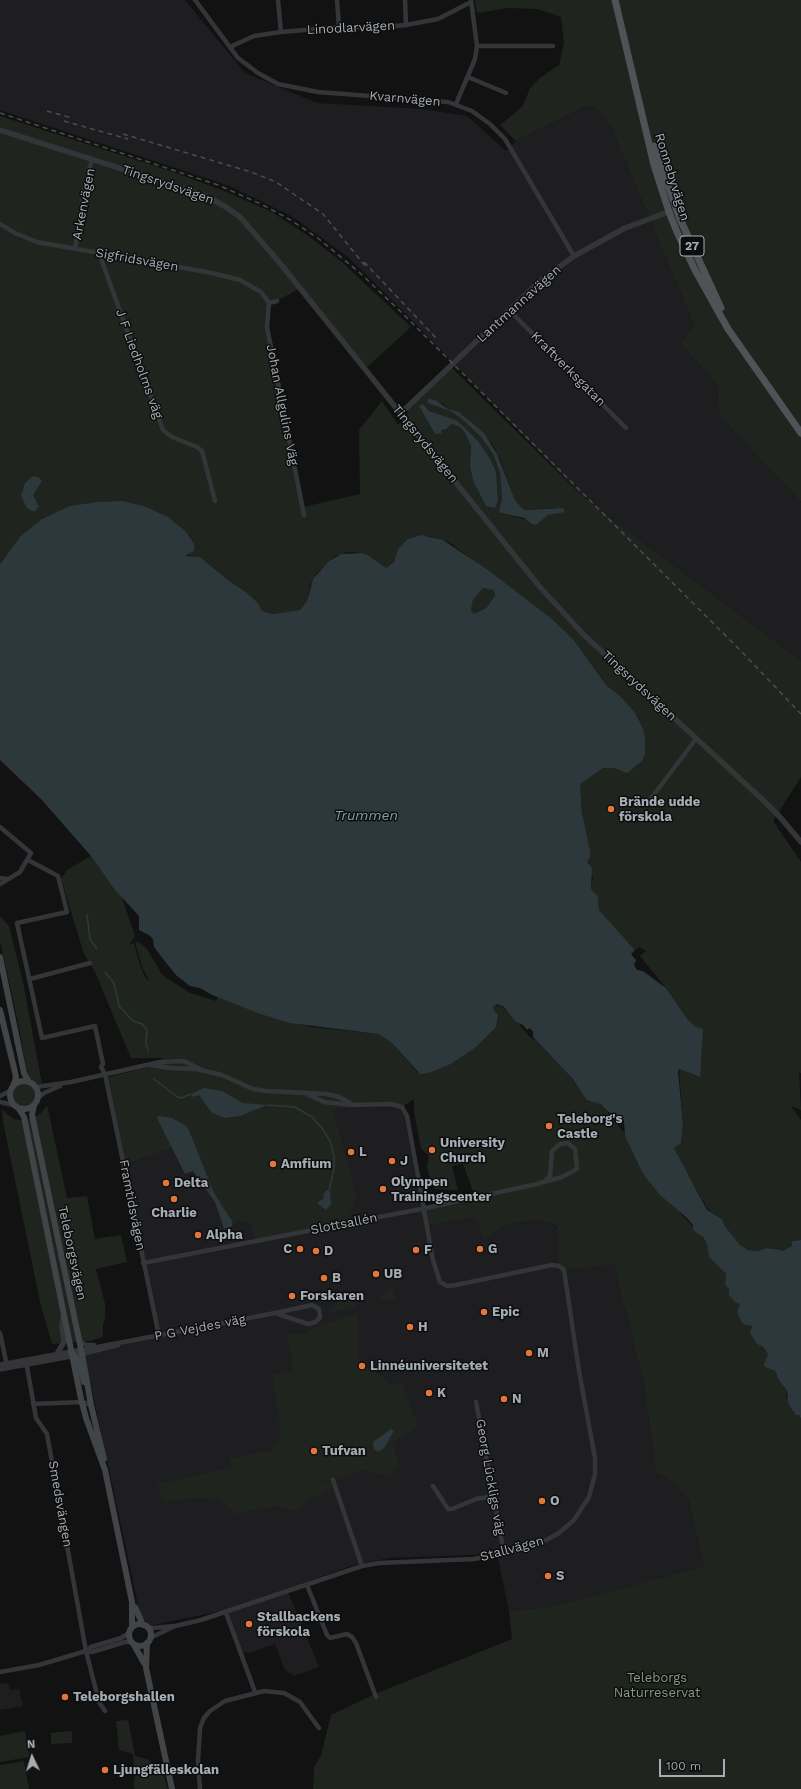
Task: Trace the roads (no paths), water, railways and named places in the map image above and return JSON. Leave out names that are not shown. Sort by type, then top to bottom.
[{"type":"main road","name":"Ronnebyvägen","points":[[615,0],[642,109],[652,157],[669,212],[695,270],[728,328],[801,432]]},
{"type":"main road","name":"Ronnebyvägen","points":[[642,109],[676,210],[699,262],[745,353]]},
{"type":"main road","points":[[0,957],[24,1073],[29,1082],[36,1087],[38,1098],[34,1105],[29,1109],[19,1109],[13,1105],[10,1098],[15,1075],[0,1010]]},
{"type":"main road","points":[[12,1088],[20,1081],[29,1082]]},
{"type":"main road","name":"Teleborgsvägen","points":[[34,1105],[32,1115],[80,1341],[77,1353],[82,1402],[105,1470],[132,1602],[131,1630]]},
{"type":"main road","name":"Teleborgsvägen","points":[[19,1109],[24,1117],[64,1317],[77,1353],[91,1405],[105,1462],[105,1470]]},
{"type":"main road","name":"Teleborgsvägen","points":[[132,1602],[144,1626]]},
{"type":"main road","points":[[146,1668],[150,1632],[144,1626],[138,1624],[131,1630],[132,1643],[140,1653],[146,1668],[172,1789]]},
{"type":"main road","points":[[132,1643],[140,1646],[148,1640]]},
{"type":"street","name":"Kvarnvägen","points":[[195,0],[238,58],[258,73],[289,88],[318,92],[456,104],[479,116],[505,139],[574,256]]},
{"type":"street","points":[[278,0],[281,32]]},
{"type":"street","points":[[337,0],[339,27]]},
{"type":"street","points":[[405,0],[406,25]]},
{"type":"street","name":"Linodlarvägen","points":[[230,47],[254,36],[281,32],[339,27],[373,28],[406,25],[438,19],[471,1]]},
{"type":"street","points":[[456,104],[475,59],[476,46],[471,1]]},
{"type":"street","points":[[476,46],[553,46]]},
{"type":"street","points":[[468,77],[506,93]]},
{"type":"street","name":"Tingsrydsvägen","points":[[0,130],[204,195],[223,205],[240,217],[279,262],[539,586],[584,635],[780,817],[801,842]]},
{"type":"street","name":"Arkenvägen","points":[[75,249],[84,191],[92,160]]},
{"type":"street","name":"Lantmannavägen","points":[[401,413],[539,282],[574,256],[625,228],[676,210]]},
{"type":"street","name":"Sigfridsvägen","points":[[0,224],[14,234],[37,242],[212,273],[240,280],[261,292],[269,303]]},
{"type":"street","name":"J F Liedholms väg","points":[[100,253],[164,430],[172,437],[197,447],[202,451],[215,501]]},
{"type":"street","points":[[269,303],[277,301]]},
{"type":"street","name":"Johan Allgulins Väg","points":[[269,303],[266,327],[304,515]]},
{"type":"street","name":"Kraftverksgatan","points":[[510,311],[626,428]]},
{"type":"street","points":[[646,805],[696,739]]},
{"type":"street","points":[[0,827],[31,853],[20,872],[0,884]]},
{"type":"street","points":[[28,860],[58,876],[67,912],[17,923],[30,980],[90,963]]},
{"type":"street","points":[[0,878],[7,879]]},
{"type":"street","name":"Framtidsvägen","points":[[30,980],[42,1038],[95,1026],[103,1064],[101,1068],[105,1074],[159,1336]]},
{"type":"street","points":[[36,1087],[71,1082],[160,1062],[179,1060],[190,1063],[201,1070]]},
{"type":"street","points":[[150,1065],[201,1070],[222,1075],[253,1089],[307,1094],[327,1094],[339,1097],[356,1105]]},
{"type":"street","points":[[38,1098],[44,1093],[71,1082]]},
{"type":"street","points":[[0,1096],[12,1088]]},
{"type":"street","points":[[307,1094],[324,1102],[356,1105],[391,1104],[402,1108],[407,1116],[424,1208]]},
{"type":"street","points":[[0,1102],[13,1105]]},
{"type":"street","name":"Slottsallén","points":[[143,1263],[424,1208],[544,1182],[562,1177],[577,1169],[574,1149],[568,1143],[560,1144],[552,1152],[550,1176],[544,1182]]},
{"type":"street","name":"Stallvägen","points":[[144,1626],[154,1628],[175,1626],[226,1613],[362,1566],[379,1563],[474,1559],[537,1545],[552,1538],[567,1526],[586,1502],[595,1474],[595,1458],[579,1371],[564,1270],[559,1266],[552,1265],[452,1285],[443,1285],[438,1280],[424,1208]]},
{"type":"street","name":"P G Vejdes väg","points":[[77,1353],[105,1345],[159,1336],[312,1305],[319,1309],[320,1317],[316,1322],[308,1324],[276,1313]]},
{"type":"street","points":[[57,1354],[64,1342],[62,1327],[64,1317]]},
{"type":"street","points":[[0,1333],[7,1366]]},
{"type":"street","points":[[80,1341],[88,1345],[105,1345]]},
{"type":"street","name":"P G Vejdes väg","points":[[77,1353],[125,1342]]},
{"type":"street","points":[[26,1362],[57,1354],[77,1353]]},
{"type":"street","points":[[0,1369],[26,1362],[77,1353]]},
{"type":"street","name":"Smedsvängen","points":[[26,1362],[36,1418],[47,1434],[86,1651],[99,1702],[105,1711]]},
{"type":"street","points":[[0,1364],[7,1366]]},
{"type":"street","points":[[33,1404],[82,1402],[91,1405]]},
{"type":"street","name":"Georg Lückligs väg","points":[[476,1402],[504,1553]]},
{"type":"street","points":[[333,1480],[362,1566]]},
{"type":"street","points":[[433,1486],[448,1509],[452,1509],[476,1499],[494,1496]]},
{"type":"street","points":[[306,1585],[327,1635],[330,1638],[347,1634],[352,1637],[356,1643],[376,1697]]},
{"type":"street","points":[[226,1613],[255,1692]]},
{"type":"street","name":"Stallvägen","points":[[148,1640],[175,1626]]},
{"type":"street","points":[[0,1672],[39,1665],[86,1651],[91,1647],[121,1638],[131,1630]]},
{"type":"street","points":[[86,1651],[92,1652],[122,1643],[132,1643]]},
{"type":"street","points":[[200,1789],[200,1728],[204,1718],[210,1711],[225,1700],[255,1692],[275,1691],[291,1696],[307,1709],[320,1728]]},
{"type":"water","points":[[428,399],[435,400],[448,409],[459,412],[484,433],[497,454],[515,500],[522,508],[526,510],[563,508],[565,512],[548,515],[536,525],[524,518],[501,513],[499,511],[502,498],[500,473],[493,454],[480,436],[462,419],[450,411],[428,403]]},
{"type":"water","points":[[423,404],[429,411],[456,420],[478,441],[488,455],[496,471],[498,500],[495,508],[486,506],[473,481],[470,466],[471,446],[465,433],[460,427],[451,424],[446,429],[441,430],[442,433],[435,434],[419,406]]},
{"type":"water","points":[[33,476],[38,477],[42,481],[33,495],[39,507],[35,511],[27,508],[21,496],[25,483]]},
{"type":"water","name":"Trummen","points":[[123,501],[146,507],[168,517],[186,532],[194,544],[194,551],[186,556],[200,557],[229,581],[246,592],[258,603],[262,611],[273,614],[300,610],[307,601],[313,579],[329,561],[341,554],[362,553],[368,555],[386,568],[394,562],[398,549],[408,539],[421,535],[443,540],[488,570],[552,619],[573,639],[606,685],[620,696],[635,713],[643,729],[645,738],[645,754],[642,761],[627,773],[613,768],[603,768],[580,784],[582,813],[590,851],[590,857],[587,862],[592,868],[591,889],[598,896],[599,910],[635,950],[631,954],[636,960],[634,965],[637,970],[643,971],[666,988],[688,1020],[696,1027],[703,1029],[700,1077],[679,1069],[678,1071],[683,1124],[681,1143],[674,1148],[707,1210],[722,1219],[724,1225],[740,1245],[748,1250],[757,1251],[766,1248],[783,1251],[792,1246],[792,1241],[801,1240],[801,1419],[799,1415],[796,1415],[788,1403],[787,1390],[780,1382],[775,1371],[765,1367],[764,1365],[768,1354],[763,1347],[757,1344],[751,1335],[750,1331],[753,1326],[742,1323],[737,1312],[740,1304],[735,1302],[729,1295],[729,1289],[725,1284],[726,1274],[709,1257],[707,1244],[703,1237],[693,1230],[693,1225],[688,1219],[660,1195],[643,1174],[625,1136],[624,1121],[607,1111],[601,1104],[587,1100],[573,1079],[533,1037],[533,1031],[529,1028],[527,1030],[523,1025],[516,1022],[504,1007],[498,1004],[493,1007],[495,1012],[498,1014],[496,1027],[475,1048],[451,1064],[429,1073],[420,1074],[392,1043],[378,1034],[290,1023],[260,1014],[212,995],[200,988],[190,986],[177,976],[167,964],[154,947],[153,939],[149,935],[139,930],[139,916],[115,890],[91,856],[41,799],[0,760],[0,564],[21,536],[42,519],[70,506],[98,502]],"holes":[[[483,588],[493,590],[495,596],[486,608],[474,614],[471,610],[473,600]]]},
{"type":"water","points":[[204,1088],[222,1091],[243,1103],[267,1105],[240,1116],[225,1118],[212,1113],[199,1095],[192,1097],[191,1094]]},
{"type":"water","points":[[157,1117],[172,1118],[188,1128],[214,1193],[232,1221],[232,1226],[229,1228],[224,1229],[215,1202],[193,1171],[185,1174],[158,1120]]},
{"type":"water","points":[[327,1190],[330,1192],[331,1204],[326,1210],[317,1203],[324,1198],[324,1193]]},
{"type":"water","points":[[391,1429],[394,1431],[384,1448],[378,1452],[374,1449],[373,1442]]},
{"type":"waterway","points":[[87,914],[90,939],[97,949]]},
{"type":"waterway","points":[[105,972],[114,983],[119,1006],[133,1021],[142,1024],[147,1030],[146,1043],[148,1051]]},
{"type":"waterway","points":[[154,1079],[176,1096],[181,1098],[191,1094]]},
{"type":"waterway","points":[[267,1105],[295,1107],[312,1117],[322,1128],[330,1141],[334,1156],[334,1169],[329,1190]]},
{"type":"railway","points":[[47,111],[72,118]]},
{"type":"railway","points":[[0,113],[218,185],[261,204],[289,219],[319,239],[360,273],[400,311],[742,652],[801,714]]},
{"type":"railway","points":[[64,121],[128,139]]},
{"type":"railway","points":[[123,134],[251,172],[276,182],[323,214],[366,267]]},
{"type":"railway","points":[[364,262],[437,339]]},
{"type":"place","name":"Brände udde förskola","points":[[611,809]]},
{"type":"place","name":"Teleborg's Castle","points":[[549,1126]]},
{"type":"place","name":"University Church","points":[[432,1150]]},
{"type":"place","name":"L","points":[[351,1152]]},
{"type":"place","name":"J","points":[[392,1161]]},
{"type":"place","name":"Amfium","points":[[273,1164]]},
{"type":"place","name":"Delta","points":[[166,1183]]},
{"type":"place","name":"Olympen Trainingscenter","points":[[383,1189]]},
{"type":"place","name":"Charlie","points":[[174,1199]]},
{"type":"place","name":"Alpha","points":[[198,1235]]},
{"type":"place","name":"C","points":[[300,1249]]},
{"type":"place","name":"G","points":[[480,1249]]},
{"type":"place","name":"F","points":[[416,1250]]},
{"type":"place","name":"D","points":[[316,1251]]},
{"type":"place","name":"UB","points":[[376,1274]]},
{"type":"place","name":"B","points":[[324,1278]]},
{"type":"place","name":"Forskaren","points":[[292,1296]]},
{"type":"place","name":"Epic","points":[[484,1312]]},
{"type":"place","name":"H","points":[[410,1327]]},
{"type":"place","name":"M","points":[[529,1353]]},
{"type":"place","name":"Linnéuniversitetet","points":[[362,1366]]},
{"type":"place","name":"K","points":[[429,1393]]},
{"type":"place","name":"N","points":[[504,1399]]},
{"type":"place","name":"Tufvan","points":[[314,1451]]},
{"type":"place","name":"O","points":[[542,1501]]},
{"type":"place","name":"S","points":[[548,1576]]},
{"type":"place","name":"Stallbackens förskola","points":[[249,1624]]},
{"type":"place","name":"Teleborgshallen","points":[[65,1697]]},
{"type":"place","name":"Ljungfälleskolan","points":[[105,1770]]},
{"type":"park label","name":"Teleborgs Naturreservat","points":[[657,1686]]}]
